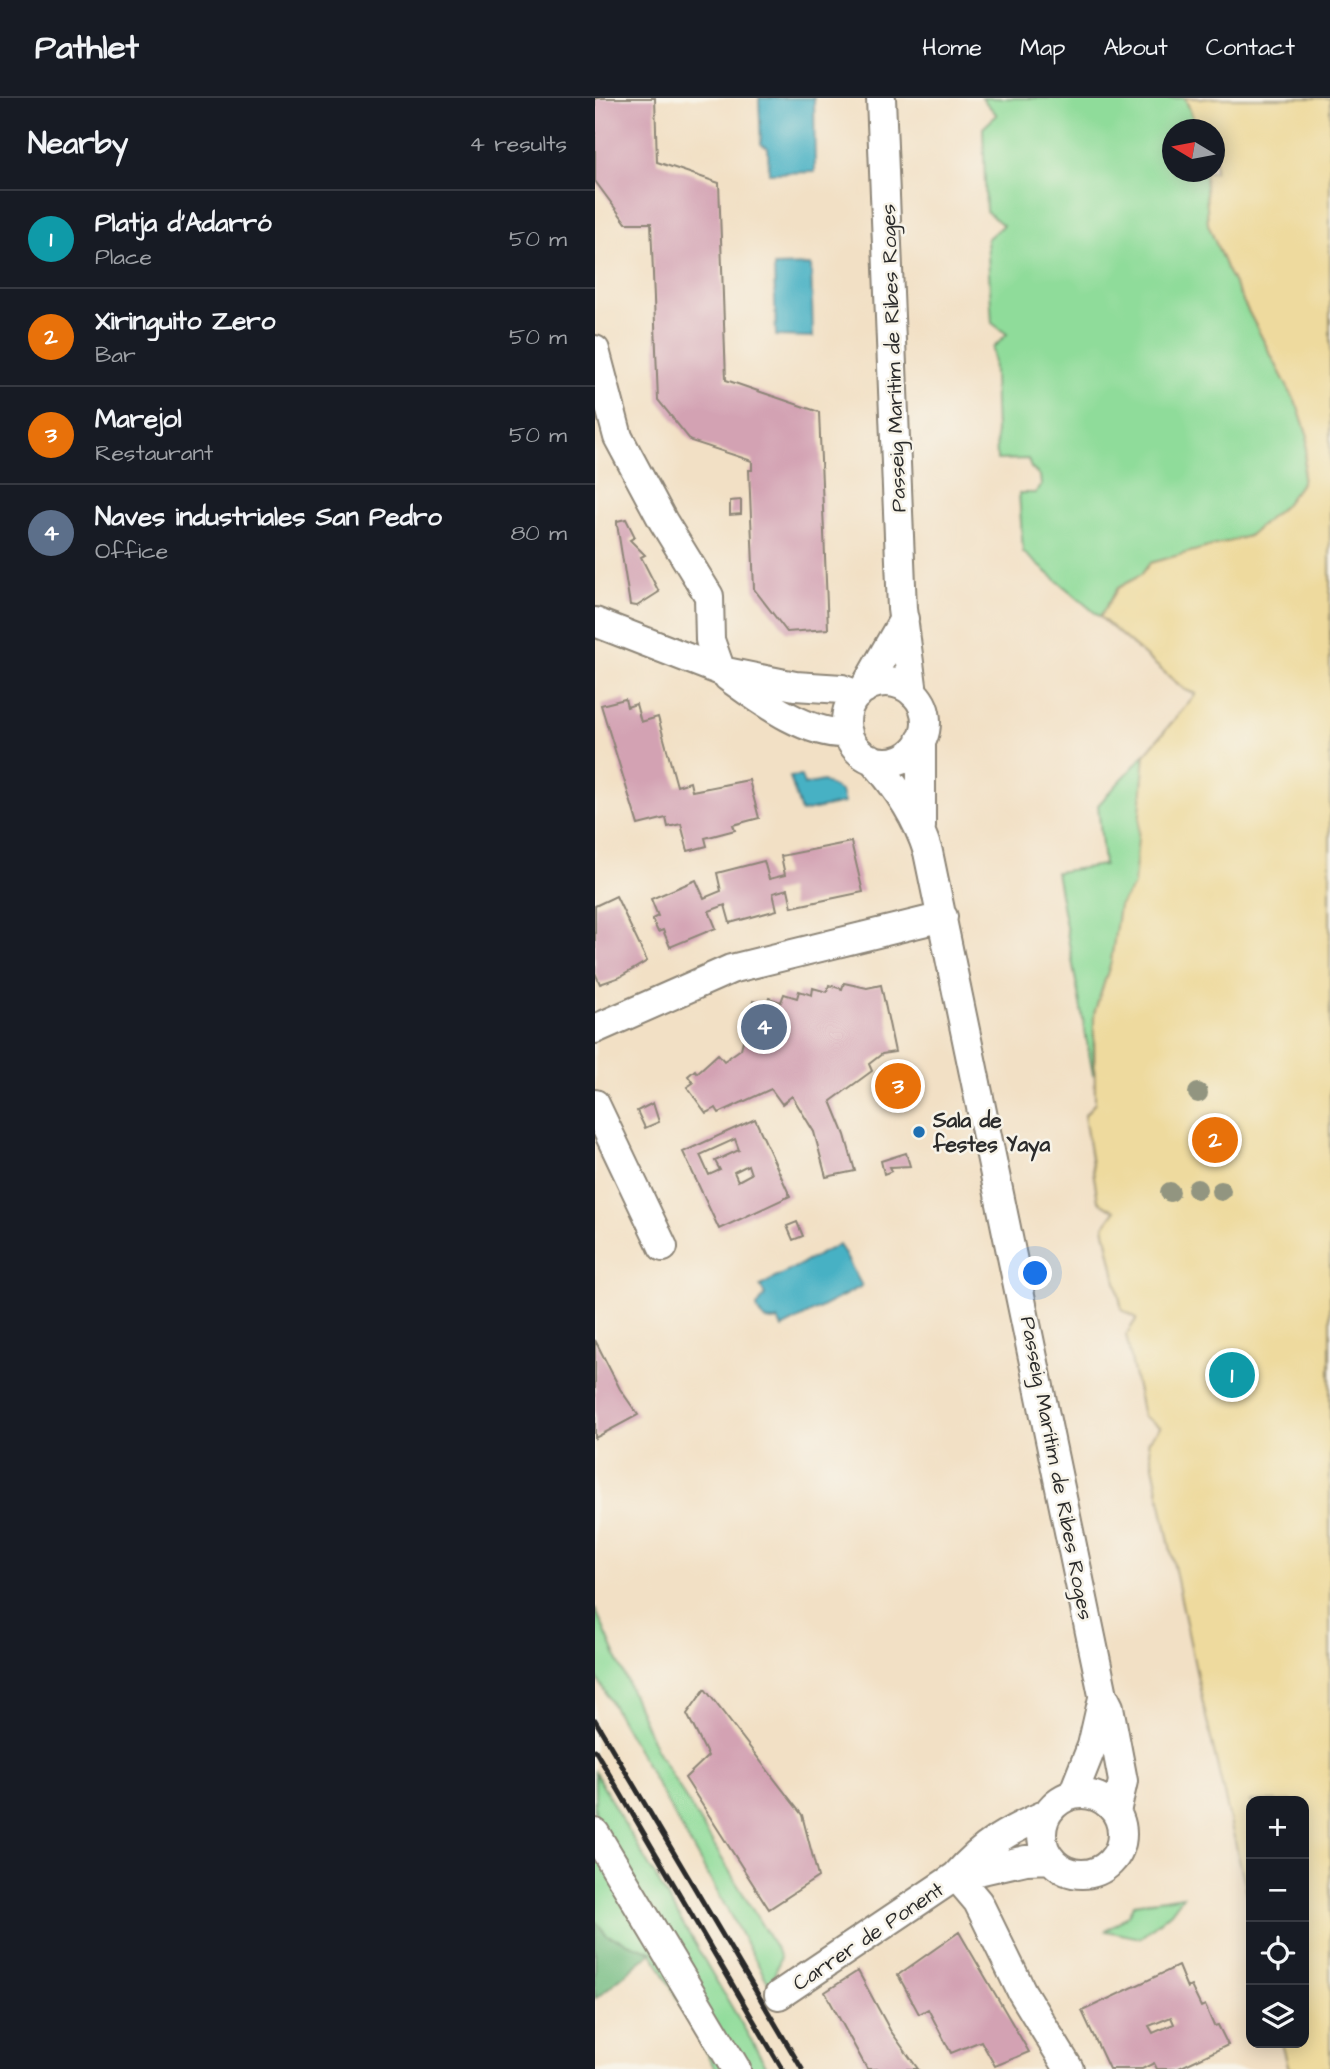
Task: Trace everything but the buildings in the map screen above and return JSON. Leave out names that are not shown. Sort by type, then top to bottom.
[{"type":"street","name":"Passeig Marítim de Ribes Roges","points":[[881,98],[904,619],[913,693],[925,715],[921,740],[921,830],[943,917],[1103,1695],[1109,1707],[1123,1781],[1116,1812]]},
{"type":"street","points":[[595,350],[618,437],[663,522],[709,596],[710,640],[720,671],[761,701],[804,722],[836,734],[848,733],[848,711],[904,619]]},
{"type":"street","points":[[595,622],[720,671],[795,686],[860,692],[889,682],[913,693]]},
{"type":"street","name":"Passeig Marítim de Ribes Roges","points":[[848,733],[857,749],[872,759],[897,787],[921,830]]},
{"type":"street","points":[[872,759],[900,759],[912,751],[921,740]]},
{"type":"street","points":[[595,1029],[731,969],[943,917]]},
{"type":"street","points":[[595,1104],[663,1247]]},
{"type":"street","name":"Passeig Marítim de Ribes Roges","points":[[1073,1794],[1092,1746],[1103,1695]]},
{"type":"street","points":[[1073,1794],[1099,1797],[1116,1812],[1122,1837],[1118,1852],[1107,1866],[1095,1872],[1079,1874],[1065,1871],[1051,1859],[1042,1837],[1047,1814],[1059,1801],[1073,1794]]},
{"type":"street","name":"Carrer de Ponent","points":[[779,1996],[956,1876],[978,1851],[1014,1828],[1047,1814]]},
{"type":"street","points":[[595,1833],[736,2069]]},
{"type":"street","name":"Carrer de Ponent","points":[[956,1876],[1026,1860],[1051,1859]]},
{"type":"street","points":[[956,1876],[978,1902],[1023,1992],[1069,2069]]},
{"type":"green space","points":[[982,98],[1185,98],[1194,119],[1162,119],[1162,182],[1206,182],[1208,224],[1227,270],[1298,407],[1308,436],[1302,482],[1284,506],[1249,536],[1150,563],[1141,575],[1118,588],[1100,617],[1023,552],[1019,493],[1035,493],[1041,485],[1040,476],[1031,468],[1028,459],[997,460],[993,348],[1007,334],[992,323],[987,239],[1003,225],[986,211],[983,128],[997,115]]},
{"type":"green space","points":[[1145,754],[1142,788],[1205,835],[1119,906],[1111,962],[1094,1014],[1093,1075],[1056,872],[1104,865],[1098,805]]},
{"type":"green space","points":[[595,1608],[656,1749],[781,1957],[770,1986],[595,1674]]},
{"type":"green space","points":[[595,1772],[768,2069],[715,2069],[652,1952],[607,1935],[595,1921]]},
{"type":"green space","points":[[1183,1896],[1171,1912],[1140,1938],[1106,1931],[1128,1915],[1134,1904]]},
{"type":"green space","points":[[595,1921],[607,1935],[652,1952],[595,1999]]},
{"type":"sand","points":[[1185,98],[1330,98],[1330,2069],[1289,2069],[1283,2048],[1309,2048],[1309,1796],[1246,1796],[1246,1889],[1203,1704],[1148,1442],[1160,1427],[1143,1416],[1126,1335],[1137,1318],[1122,1310],[1104,1226],[1115,1211],[1098,1201],[1084,1116],[1095,1103],[1094,1014],[1111,962],[1119,906],[1134,885],[1145,754],[1196,694],[1185,690],[1100,617],[1118,588],[1141,575],[1150,563],[1249,536],[1284,506],[1302,482],[1308,436],[1298,407],[1227,270],[1208,224],[1206,182],[1225,182],[1225,119],[1194,119]]},
{"type":"water","points":[[759,98],[814,98],[815,172],[769,173],[768,148],[761,144]]},
{"type":"water","points":[[811,265],[813,337],[776,336],[774,266]]},
{"type":"water","points":[[801,776],[804,785],[823,781],[841,792],[844,803],[801,812],[790,777]]},
{"type":"water","points":[[839,1244],[862,1286],[782,1328],[778,1320],[770,1321],[762,1317],[757,1307],[765,1295],[760,1286]]},
{"type":"railway","points":[[595,1720],[802,2069]]},
{"type":"railway","points":[[595,1750],[782,2069]]},
{"type":"place","name":"Naves industriales San Pedro","points":[[764,1027]]},
{"type":"place","name":"Marejol","points":[[898,1086]]},
{"type":"place","name":"Sala de festes Yaya","points":[[919,1132]]},
{"type":"place","name":"Xiringuito Zero","points":[[1215,1140]]},
{"type":"place","name":"Platja d'Adarró","points":[[1232,1375]]}]
